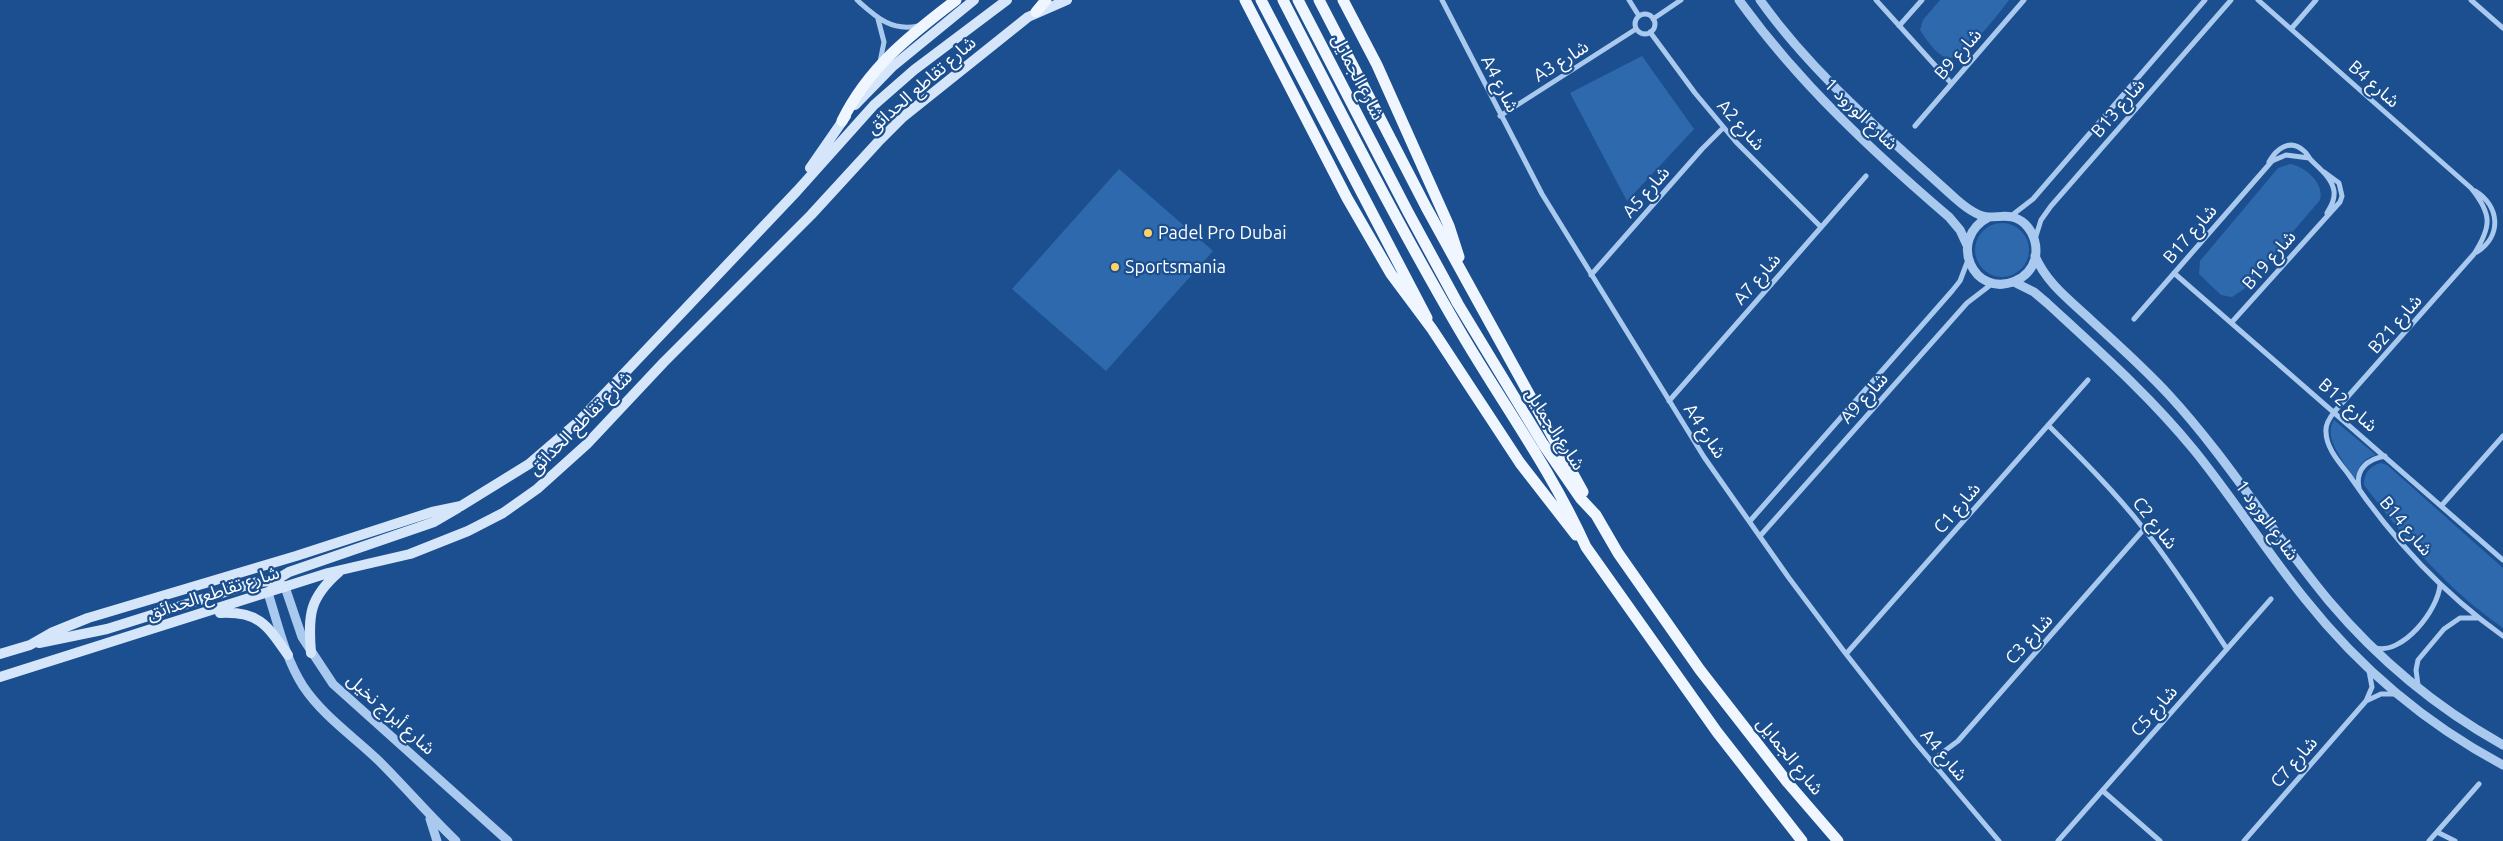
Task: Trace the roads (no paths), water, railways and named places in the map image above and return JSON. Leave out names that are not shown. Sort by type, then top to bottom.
[{"type":"main road","points":[[797,191],[842,121],[854,97],[878,66],[925,24],[956,0]]},
{"type":"main road","points":[[842,121],[879,80],[974,0]]},
{"type":"main road","name":"شارع تقاطع الحدائق","points":[[0,654],[30,645],[51,633],[88,618],[296,556],[432,512],[461,506],[516,474],[567,432],[797,191],[887,92],[1006,0]]},
{"type":"main road","points":[[1036,12],[1046,0]]},
{"type":"main road","name":"شارع تقاطع الحدائق","points":[[0,677],[340,570],[387,561],[450,539],[503,513],[537,489],[587,444],[664,362],[811,215],[890,129],[962,68],[1036,12],[1054,7],[1067,0]]},
{"type":"main road","points":[[1262,0],[1421,302],[1432,329]]},
{"type":"main road","name":"شارع الجمايل","points":[[1283,0],[1427,274],[1489,380],[1555,485],[1572,515],[1586,547],[1717,732],[1802,841]]},
{"type":"main road","name":"شارع الجمايل","points":[[1298,0],[1458,304],[1544,444],[1581,499],[1596,515],[1623,560],[1700,670],[1788,783],[1838,841]]},
{"type":"main road","points":[[1318,0],[1422,199],[1596,515]]},
{"type":"main road","points":[[1343,0],[1377,65],[1449,226],[1462,271]]},
{"type":"main road","points":[[1245,3],[1347,198],[1400,287],[1432,329],[1510,448],[1586,547]]},
{"type":"main road","points":[[30,645],[107,629],[250,584],[273,581],[289,572],[434,522],[461,506]]},
{"type":"main road","points":[[311,653],[309,619],[313,603],[321,589],[340,570]]},
{"type":"main road","points":[[273,581],[285,587]]},
{"type":"main road","points":[[268,592],[273,581]]},
{"type":"main road","points":[[206,613],[237,612],[258,619],[272,632],[288,655]]},
{"type":"street","points":[[857,0],[878,19],[896,27],[906,28],[925,24]]},
{"type":"street","name":"A4 شارع","points":[[1442,0],[1500,116],[1542,194],[1669,401],[1760,536],[1846,654],[1931,762],[1999,841]]},
{"type":"street","points":[[1629,0],[1639,16]]},
{"type":"street","points":[[1653,19],[1681,0]]},
{"type":"street","name":"شارع الورود 1","points":[[1739,0],[1774,46],[1814,91],[1870,147],[1949,217],[1960,230],[1967,245],[1968,259]]},
{"type":"street","name":"شارع الورود 1","points":[[1760,0],[1806,59],[1865,119],[1956,199],[1970,209],[1989,217],[2010,216]]},
{"type":"street","points":[[1876,0],[1951,83]]},
{"type":"street","points":[[1899,26],[1922,0]]},
{"type":"street","name":"B9 شارع","points":[[1915,126],[2024,0]]},
{"type":"street","name":"B13 شارع","points":[[2010,216],[2033,198],[2205,0]]},
{"type":"street","name":"B13 شارع","points":[[2035,239],[2041,220],[2051,206],[2231,0]]},
{"type":"street","name":"B4 شارع","points":[[2258,0],[2471,188]]},
{"type":"street","points":[[2291,29],[2316,0]]},
{"type":"street","points":[[2471,0],[2503,28]]},
{"type":"street","points":[[1647,14],[1653,19],[1655,26],[1650,32],[1643,34],[1636,30],[1635,22],[1639,16],[1647,14]]},
{"type":"street","points":[[878,19],[884,42],[878,66]]},
{"type":"street","name":"A3 شارع","points":[[1500,116],[1636,30]]},
{"type":"street","name":"A2 شارع","points":[[1650,32],[1723,128],[1821,228]]},
{"type":"street","name":"A5 شارع","points":[[1591,275],[1723,128]]},
{"type":"street","name":"B17 شارع","points":[[2134,319],[2266,167],[2274,153],[2285,146],[2298,147],[2309,158]]},
{"type":"street","name":"B17 شارع","points":[[2266,167],[2286,155],[2302,155],[2309,158]]},
{"type":"street","name":"B19 شارع","points":[[2232,322],[2326,216],[2334,195],[2332,185],[2324,172],[2309,158]]},
{"type":"street","name":"A7 شارع","points":[[1669,401],[1866,176]]},
{"type":"street","name":"B21 شارع","points":[[2335,412],[2474,254],[2489,242],[2493,234],[2496,218],[2491,204],[2471,188]]},
{"type":"street","points":[[1968,259],[1975,272],[1993,283],[2014,282],[2026,274],[2035,256],[2035,239],[2026,225],[2010,216]]},
{"type":"street","points":[[1967,245],[1974,228],[1989,217]]},
{"type":"street","name":"شارع الورود 1","points":[[2035,256],[2052,283],[2140,365],[2195,423],[2315,583],[2372,648],[2395,670],[2459,718],[2503,745]]},
{"type":"street","name":"A9 شارع","points":[[1750,521],[1952,291],[1960,281],[1968,259]]},
{"type":"street","name":"B12 شارع","points":[[2174,273],[2503,560]]},
{"type":"street","name":"شارع الورود 1","points":[[2014,282],[2034,292],[2047,303],[2168,420],[2215,476],[2308,603],[2368,668],[2442,728],[2503,765]]},
{"type":"street","name":"A9 شارع","points":[[1760,536],[1967,303],[1993,283]]},
{"type":"street","name":"C1 شارع","points":[[1846,654],[2088,380]]},
{"type":"street","name":"B14 شارع","points":[[2335,412],[2327,424],[2327,439],[2333,453],[2360,491],[2400,543],[2440,585],[2478,618],[2503,636]]},
{"type":"street","name":"C2 شارع","points":[[2048,425],[2107,486],[2144,529],[2190,592],[2227,649]]},
{"type":"street","points":[[2442,505],[2503,436]]},
{"type":"street","points":[[2360,491],[2359,474],[2363,466],[2377,457],[2385,456]]},
{"type":"street","name":"C3 شارع","points":[[1931,762],[1958,741],[2144,529]]},
{"type":"street","points":[[2372,648],[2392,648],[2404,640],[2433,608],[2438,598],[2440,585]]},
{"type":"street","name":"شارع أبراج نخيل","points":[[285,587],[297,626],[311,653],[346,698],[508,841]]},
{"type":"street","points":[[268,592],[288,655],[303,685],[318,706],[379,761],[424,810],[456,841]]},
{"type":"street","name":"C5 شارع","points":[[2058,841],[2271,599]]},
{"type":"street","points":[[2420,688],[2416,670],[2421,656],[2444,629],[2455,620],[2466,617],[2478,618]]},
{"type":"street","points":[[2366,701],[2372,687],[2368,668]]},
{"type":"street","points":[[2366,701],[2381,694],[2398,694]]},
{"type":"street","name":"C7 شارع","points":[[2244,841],[2366,701]]},
{"type":"street","points":[[2429,841],[2479,784]]},
{"type":"street","points":[[2103,790],[2160,841]]},
{"type":"street","points":[[424,810],[432,822],[437,841]]},
{"type":"street","points":[[2437,832],[2454,841]]},
{"type":"place","name":"Padel Pro Dubai","points":[[1148,233]]},
{"type":"place","name":"Sportsmania","points":[[1115,267]]}]
